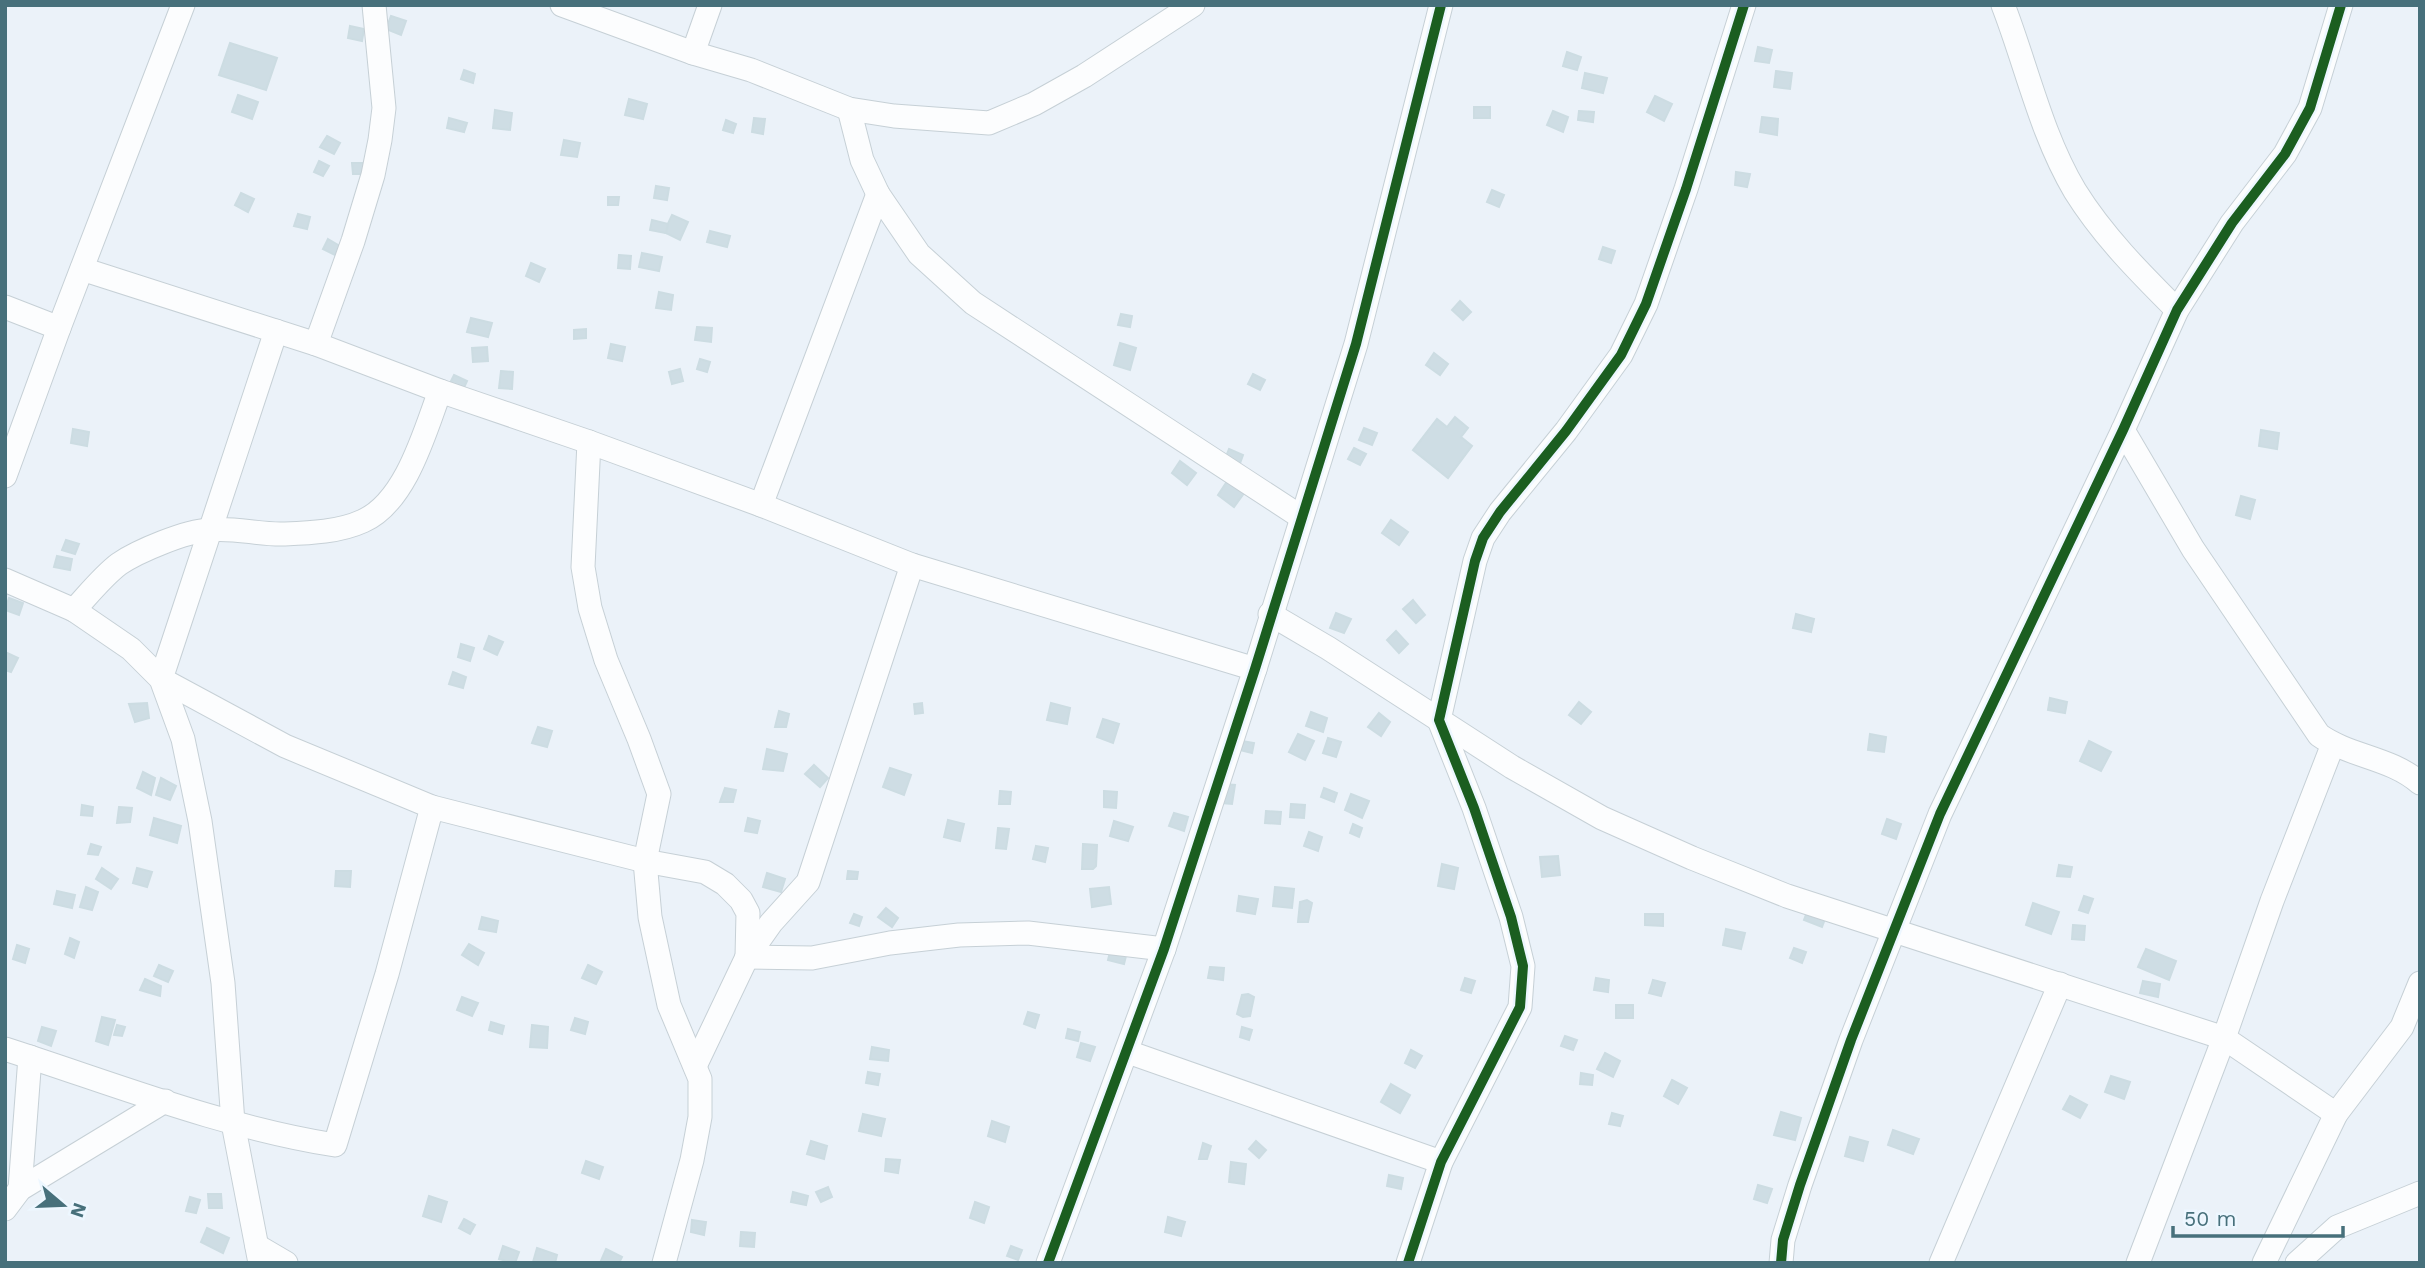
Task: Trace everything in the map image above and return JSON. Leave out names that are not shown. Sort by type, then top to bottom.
[{"type":"street","points":[[5,476],[183,5]]},
{"type":"street","points":[[316,345],[353,241],[373,175],[380,140],[384,108],[374,5]]},
{"type":"street","points":[[562,5],[751,70],[849,109],[894,116],[989,123],[1034,104],[1084,76],[1193,5]]},
{"type":"street","points":[[693,52],[710,5]]},
{"type":"street","points":[[1048,1263],[1164,949],[1255,669],[1356,344],[1441,5]]},
{"type":"street","points":[[1408,1263],[1441,1162],[1520,1007],[1523,966],[1511,917],[1474,808],[1439,720],[1475,561],[1483,538],[1500,512],[1566,431],[1621,355],[1646,304],[1686,189],[1744,5]]},
{"type":"street","points":[[2003,5],[2045,128],[2076,191],[2129,263],[2177,310]]},
{"type":"street","points":[[1781,1263],[1783,1240],[1800,1185],[1893,929],[1940,814],[2123,430],[2177,310],[2232,223],[2285,154],[2310,108],[2341,5]]},
{"type":"street","points":[[849,109],[862,160],[878,194],[919,254],[973,303],[1301,517]]},
{"type":"street","points":[[761,505],[878,194]]},
{"type":"street","points":[[82,269],[275,331],[589,442],[761,505],[912,565],[1255,669]]},
{"type":"street","points":[[5,307],[59,328]]},
{"type":"street","points":[[275,331],[161,679],[183,739],[200,821],[223,983],[233,1123],[258,1254],[286,1263]]},
{"type":"street","points":[[74,610],[118,565],[147,550],[208,530],[282,534],[334,530],[365,521],[387,502],[412,468],[440,391]]},
{"type":"street","points":[[2123,430],[2193,549],[2319,735],[2333,744],[2405,770],[2420,783]]},
{"type":"street","points":[[589,442],[583,567],[590,608],[606,660],[659,794],[645,861],[650,917],[669,1005],[699,1079],[700,1117],[692,1160],[664,1263]]},
{"type":"street","points":[[695,1066],[747,957],[771,923],[808,883],[912,565]]},
{"type":"street","points":[[5,580],[74,610],[131,649],[161,679],[285,746],[432,807],[645,861],[705,872],[725,884],[741,900],[748,914],[747,957]]},
{"type":"street","points":[[1270,614],[1328,648],[1512,767],[1602,818],[1787,896],[2224,1038],[2336,1114]]},
{"type":"street","points":[[2138,1263],[2333,744]]},
{"type":"street","points":[[5,1049],[233,1123],[284,1137],[335,1145],[387,974],[432,807]]},
{"type":"street","points":[[747,957],[812,958],[890,943],[959,935],[1015,933],[1164,949]]},
{"type":"street","points":[[2264,1263],[2336,1114],[2411,1026],[2420,983]]},
{"type":"street","points":[[1941,1263],[2060,984]]},
{"type":"street","points":[[1128,1052],[1441,1162]]},
{"type":"street","points":[[20,1189],[30,1057]]},
{"type":"street","points":[[5,1209],[20,1189],[165,1101]]},
{"type":"street","points":[[2297,1263],[2337,1227],[2420,1193]]},
{"type":"building","points":[[391,16],[406,21],[401,35],[386,29]]},
{"type":"building","points":[[350,26],[364,29],[362,41],[348,38]]},
{"type":"building","points":[[230,43],[277,58],[266,90],[219,75]]},
{"type":"building","points":[[1758,47],[1772,50],[1769,63],[1755,61]]},
{"type":"building","points":[[1567,52],[1581,57],[1577,70],[1563,66]]},
{"type":"building","points":[[464,70],[475,74],[473,83],[461,79]]},
{"type":"building","points":[[1776,71],[1792,73],[1790,89],[1774,87]]},
{"type":"building","points":[[1585,73],[1607,78],[1603,93],[1582,88]]},
{"type":"building","points":[[238,95],[258,102],[252,119],[232,112]]},
{"type":"building","points":[[1655,96],[1672,104],[1664,121],[1647,112]]},
{"type":"building","points":[[629,99],[647,104],[643,119],[625,115]]},
{"type":"building","points":[[1474,107],[1490,107],[1490,118],[1474,118]]},
{"type":"building","points":[[495,110],[512,113],[510,130],[493,128]]},
{"type":"building","points":[[1553,111],[1568,117],[1563,132],[1547,125]]},
{"type":"building","points":[[1579,111],[1594,112],[1593,122],[1578,120]]},
{"type":"building","points":[[1762,117],[1778,119],[1777,135],[1760,132]]},
{"type":"building","points":[[449,118],[467,123],[464,132],[447,128]]},
{"type":"building","points":[[754,118],[765,119],[763,134],[752,132]]},
{"type":"building","points":[[726,120],[736,124],[733,133],[723,130]]},
{"type":"building","points":[[327,136],[340,143],[334,154],[320,147]]},
{"type":"building","points":[[564,140],[580,143],[577,157],[561,155]]},
{"type":"building","points":[[319,161],[329,166],[323,176],[314,172]]},
{"type":"building","points":[[352,163],[364,163],[364,174],[353,174]]},
{"type":"building","points":[[1736,172],[1750,174],[1747,187],[1735,185]]},
{"type":"building","points":[[656,186],[669,188],[667,200],[654,198]]},
{"type":"building","points":[[1492,190],[1504,195],[1499,207],[1487,202]]},
{"type":"building","points":[[241,193],[254,199],[248,212],[235,205]]},
{"type":"building","points":[[608,197],[619,197],[618,205],[608,205]]},
{"type":"building","points":[[298,214],[310,217],[307,229],[294,226]]},
{"type":"building","points":[[672,215],[688,222],[680,240],[664,232]]},
{"type":"building","points":[[652,220],[668,224],[666,233],[650,230]]},
{"type":"building","points":[[710,231],[730,236],[727,247],[707,242]]},
{"type":"building","points":[[328,239],[340,246],[335,255],[323,249]]},
{"type":"building","points":[[1603,247],[1615,251],[1611,263],[1599,259]]},
{"type":"building","points":[[642,253],[662,257],[659,271],[639,267]]},
{"type":"building","points":[[619,255],[631,256],[630,269],[618,268]]},
{"type":"building","points":[[531,263],[545,269],[539,282],[526,276]]},
{"type":"building","points":[[659,292],[673,295],[671,310],[656,308]]},
{"type":"building","points":[[1460,301],[1471,312],[1463,320],[1452,310]]},
{"type":"building","points":[[1121,314],[1132,316],[1130,327],[1118,325]]},
{"type":"building","points":[[471,318],[492,323],[488,337],[467,332]]},
{"type":"building","points":[[697,327],[712,328],[711,342],[695,340]]},
{"type":"building","points":[[586,329],[586,338],[574,339],[574,330]]},
{"type":"building","points":[[1120,343],[1136,348],[1130,370],[1114,365]]},
{"type":"building","points":[[611,344],[625,347],[622,361],[608,358]]},
{"type":"building","points":[[487,347],[488,361],[473,362],[472,348]]},
{"type":"building","points":[[1434,353],[1448,364],[1440,375],[1426,365]]},
{"type":"building","points":[[700,359],[710,362],[707,372],[697,369]]},
{"type":"building","points":[[680,369],[683,381],[672,384],[669,372]]},
{"type":"building","points":[[501,371],[513,372],[512,389],[499,388]]},
{"type":"building","points":[[1253,374],[1265,380],[1260,390],[1248,384]]},
{"type":"building","points":[[454,375],[467,381],[462,392],[449,385]]},
{"type":"building","points":[[1455,417],[1468,428],[1461,437],[1472,446],[1448,478],[1413,450],[1437,419],[1447,427]]},
{"type":"building","points":[[1364,428],[1377,433],[1372,445],[1359,440]]},
{"type":"building","points":[[73,429],[89,432],[87,446],[71,443]]},
{"type":"building","points":[[2261,430],[2279,433],[2277,449],[2259,446]]},
{"type":"building","points":[[1354,448],[1366,454],[1360,465],[1348,459]]},
{"type":"building","points":[[1229,449],[1243,455],[1239,466],[1225,459]]},
{"type":"building","points":[[1180,461],[1196,473],[1187,485],[1172,473]]},
{"type":"building","points":[[1230,477],[1247,489],[1234,507],[1218,495]]},
{"type":"building","points":[[2241,496],[2255,500],[2250,519],[2236,515]]},
{"type":"building","points":[[1391,520],[1408,532],[1399,545],[1382,533]]},
{"type":"building","points":[[66,540],[79,544],[75,554],[62,550]]},
{"type":"building","points":[[57,556],[72,559],[70,570],[54,567]]},
{"type":"building","points":[[9,598],[23,603],[19,615],[5,610]]},
{"type":"building","points":[[1413,600],[1425,615],[1416,623],[1403,609]]},
{"type":"building","points":[[1336,613],[1351,619],[1344,633],[1330,628]]},
{"type":"building","points":[[1796,614],[1814,619],[1811,632],[1793,628]]},
{"type":"building","points":[[1396,631],[1408,644],[1399,653],[1387,640]]},
{"type":"building","points":[[489,636],[503,642],[497,655],[484,649]]},
{"type":"building","points":[[461,644],[474,648],[470,661],[458,657]]},
{"type":"building","points":[[5,652],[18,658],[11,672],[5,670]]},
{"type":"building","points":[[453,672],[466,677],[463,688],[449,684]]},
{"type":"building","points":[[2050,698],[2067,702],[2065,713],[2048,710]]},
{"type":"building","points":[[1579,702],[1591,712],[1581,724],[1569,715]]},
{"type":"building","points":[[147,703],[149,718],[135,722],[129,704]]},
{"type":"building","points":[[922,703],[923,713],[915,714],[914,704]]},
{"type":"building","points":[[1051,703],[1070,708],[1067,724],[1047,720]]},
{"type":"building","points":[[779,711],[789,714],[786,727],[775,727]]},
{"type":"building","points":[[1311,712],[1327,718],[1323,732],[1306,726]]},
{"type":"building","points":[[1379,713],[1390,722],[1381,736],[1368,727]]},
{"type":"building","points":[[1103,719],[1119,724],[1113,743],[1097,737]]},
{"type":"building","points":[[538,727],[552,731],[547,747],[532,743]]},
{"type":"building","points":[[1298,734],[1314,741],[1305,760],[1289,752]]},
{"type":"building","points":[[1870,734],[1886,737],[1884,752],[1868,750]]},
{"type":"building","points":[[1328,738],[1341,742],[1336,757],[1323,753]]},
{"type":"building","points":[[1242,741],[1254,743],[1252,753],[1240,750]]},
{"type":"building","points":[[2089,741],[2111,752],[2101,771],[2080,761]]},
{"type":"building","points":[[767,749],[787,754],[783,771],[763,769]]},
{"type":"building","points":[[814,765],[828,778],[820,787],[805,774]]},
{"type":"building","points":[[890,768],[911,775],[904,795],[883,787]]},
{"type":"building","points":[[143,772],[155,778],[151,795],[137,788]]},
{"type":"building","points":[[161,778],[176,786],[170,800],[156,795]]},
{"type":"building","points":[[1224,784],[1235,785],[1232,804],[1222,803]]},
{"type":"building","points":[[725,788],[736,790],[733,802],[720,802]]},
{"type":"building","points":[[1324,788],[1337,793],[1334,802],[1321,797]]},
{"type":"building","points":[[1000,791],[1011,792],[1010,804],[999,804]]},
{"type":"building","points":[[1104,791],[1117,792],[1116,808],[1104,807]]},
{"type":"building","points":[[1351,794],[1369,801],[1362,818],[1345,810]]},
{"type":"building","points":[[1291,804],[1305,805],[1304,818],[1290,817]]},
{"type":"building","points":[[82,805],[93,807],[92,816],[81,815]]},
{"type":"building","points":[[119,807],[132,808],[130,822],[117,823]]},
{"type":"building","points":[[1266,811],[1281,812],[1280,824],[1265,823]]},
{"type":"building","points":[[1174,813],[1188,817],[1184,831],[1169,826]]},
{"type":"building","points":[[154,818],[181,826],[177,843],[150,835]]},
{"type":"building","points":[[748,818],[760,821],[757,833],[745,831]]},
{"type":"building","points":[[1887,819],[1901,824],[1896,839],[1882,834]]},
{"type":"building","points":[[948,820],[964,824],[960,841],[944,837]]},
{"type":"building","points":[[1114,821],[1133,827],[1128,841],[1110,836]]},
{"type":"building","points":[[1353,824],[1362,828],[1359,837],[1350,833]]},
{"type":"building","points":[[998,828],[1009,829],[1006,849],[996,848]]},
{"type":"building","points":[[1309,832],[1322,837],[1318,851],[1304,846]]},
{"type":"building","points":[[91,844],[101,847],[98,855],[88,854]]},
{"type":"building","points":[[1083,844],[1097,845],[1096,866],[1093,869],[1082,869]]},
{"type":"building","points":[[1036,846],[1048,848],[1045,862],[1033,859]]},
{"type":"building","points":[[1558,856],[1560,875],[1542,877],[1540,857]]},
{"type":"building","points":[[1442,864],[1458,868],[1454,889],[1438,886]]},
{"type":"building","points":[[2059,865],[2072,867],[2070,877],[2057,876]]},
{"type":"building","points":[[102,868],[118,879],[111,889],[96,879]]},
{"type":"building","points":[[137,868],[152,872],[147,887],[133,883]]},
{"type":"building","points":[[336,871],[351,871],[350,887],[335,886]]},
{"type":"building","points":[[848,871],[858,872],[857,879],[847,879]]},
{"type":"building","points":[[767,873],[785,879],[781,892],[763,887]]},
{"type":"building","points":[[86,887],[98,892],[92,910],[80,907]]},
{"type":"building","points":[[1109,887],[1111,904],[1092,907],[1090,889]]},
{"type":"building","points":[[1275,887],[1294,889],[1292,908],[1273,906]]},
{"type":"building","points":[[57,891],[75,895],[72,908],[54,904]]},
{"type":"building","points":[[1239,896],[1258,899],[1255,914],[1237,911]]},
{"type":"building","points":[[2084,896],[2093,899],[2088,913],[2079,910]]},
{"type":"building","points":[[1307,900],[1312,903],[1308,922],[1298,922],[1300,902]]},
{"type":"building","points":[[2033,903],[2059,912],[2051,934],[2026,925]]},
{"type":"building","points":[[886,908],[898,918],[892,927],[878,917]]},
{"type":"building","points":[[1808,909],[1826,916],[1822,927],[1804,920]]},
{"type":"building","points":[[854,914],[862,917],[859,926],[850,923]]},
{"type":"building","points":[[1645,914],[1663,914],[1663,926],[1645,925]]},
{"type":"building","points":[[482,917],[498,921],[496,932],[479,929]]},
{"type":"building","points":[[2073,925],[2085,926],[2084,940],[2072,939]]},
{"type":"building","points":[[1726,929],[1745,933],[1741,949],[1723,945]]},
{"type":"building","points":[[70,938],[79,942],[74,958],[65,954]]},
{"type":"building","points":[[469,944],[484,953],[478,965],[462,955]]},
{"type":"building","points":[[17,945],[29,949],[25,963],[13,959]]},
{"type":"building","points":[[1111,948],[1127,952],[1124,964],[1108,960]]},
{"type":"building","points":[[1794,948],[1806,952],[1802,963],[1790,958]]},
{"type":"building","points":[[2146,949],[2176,961],[2169,980],[2138,967]]},
{"type":"building","points":[[159,965],[173,971],[168,982],[154,976]]},
{"type":"building","points":[[588,965],[602,972],[596,984],[582,978]]},
{"type":"building","points":[[1210,967],[1224,968],[1223,980],[1208,978]]},
{"type":"building","points":[[1465,978],[1475,981],[1471,993],[1461,990]]},
{"type":"building","points":[[1596,978],[1609,980],[1608,992],[1594,990]]},
{"type":"building","points":[[145,979],[161,986],[160,996],[140,990]]},
{"type":"building","points":[[1653,980],[1665,983],[1661,996],[1649,993]]},
{"type":"building","points":[[2143,981],[2160,984],[2158,997],[2140,993]]},
{"type":"building","points":[[1242,995],[1254,997],[1250,1016],[1243,1017],[1237,1014]]},
{"type":"building","points":[[462,997],[478,1003],[472,1016],[457,1010]]},
{"type":"building","points":[[1616,1005],[1633,1005],[1633,1018],[1616,1018]]},
{"type":"building","points":[[1028,1012],[1039,1015],[1035,1028],[1024,1024]]},
{"type":"building","points":[[102,1017],[115,1020],[108,1045],[96,1041]]},
{"type":"building","points":[[575,1018],[588,1022],[585,1034],[571,1030]]},
{"type":"building","points":[[491,1022],[504,1026],[502,1034],[489,1030]]},
{"type":"building","points":[[117,1025],[125,1027],[122,1036],[114,1035]]},
{"type":"building","points":[[532,1025],[548,1027],[547,1048],[530,1047]]},
{"type":"building","points":[[42,1027],[56,1031],[51,1046],[38,1041]]},
{"type":"building","points":[[1242,1027],[1252,1030],[1249,1040],[1240,1037]]},
{"type":"building","points":[[1068,1029],[1080,1032],[1078,1041],[1066,1038]]},
{"type":"building","points":[[1565,1036],[1577,1040],[1573,1050],[1561,1046]]},
{"type":"building","points":[[1081,1043],[1095,1047],[1090,1061],[1077,1057]]},
{"type":"building","points":[[872,1047],[889,1050],[888,1061],[870,1059]]},
{"type":"building","points":[[1411,1050],[1422,1056],[1415,1068],[1405,1063]]},
{"type":"building","points":[[1605,1053],[1620,1061],[1613,1077],[1597,1069]]},
{"type":"building","points":[[868,1072],[880,1074],[878,1085],[866,1083]]},
{"type":"building","points":[[1581,1073],[1593,1075],[1592,1085],[1580,1084]]},
{"type":"building","points":[[2111,1076],[2130,1082],[2124,1099],[2105,1092]]},
{"type":"building","points":[[1672,1080],[1687,1088],[1678,1104],[1664,1096]]},
{"type":"building","points":[[1391,1084],[1410,1095],[1400,1113],[1381,1102]]},
{"type":"building","points":[[2070,1096],[2087,1105],[2080,1118],[2063,1109]]},
{"type":"building","points":[[1781,1112],[1801,1118],[1795,1140],[1774,1135]]},
{"type":"building","points":[[1612,1113],[1623,1116],[1620,1126],[1609,1124]]},
{"type":"building","points":[[863,1114],[885,1119],[881,1136],[859,1131]]},
{"type":"building","points":[[992,1121],[1009,1127],[1005,1142],[988,1136]]},
{"type":"building","points":[[1893,1130],[1919,1139],[1913,1154],[1888,1145]]},
{"type":"building","points":[[1850,1137],[1868,1142],[1863,1161],[1845,1156]]},
{"type":"building","points":[[811,1141],[827,1146],[824,1159],[807,1154]]},
{"type":"building","points":[[1256,1141],[1266,1150],[1259,1158],[1249,1149]]},
{"type":"building","points":[[1203,1143],[1211,1146],[1207,1159],[1199,1159]]},
{"type":"building","points":[[886,1159],[900,1160],[898,1173],[885,1171]]},
{"type":"building","points":[[586,1161],[603,1167],[599,1179],[582,1173]]},
{"type":"building","points":[[1231,1162],[1246,1164],[1244,1184],[1229,1182]]},
{"type":"building","points":[[1389,1175],[1403,1178],[1401,1189],[1387,1186]]},
{"type":"building","points":[[1758,1185],[1772,1189],[1767,1203],[1754,1199]]},
{"type":"building","points":[[828,1187],[832,1197],[821,1202],[816,1192]]},
{"type":"building","points":[[793,1192],[808,1196],[806,1205],[791,1202]]},
{"type":"building","points":[[208,1194],[221,1194],[222,1208],[209,1208]]},
{"type":"building","points":[[429,1196],[447,1202],[441,1222],[423,1216]]},
{"type":"building","points":[[190,1197],[200,1200],[196,1213],[186,1211]]},
{"type":"building","points":[[975,1202],[989,1207],[984,1223],[970,1218]]},
{"type":"building","points":[[1168,1217],[1185,1222],[1181,1236],[1165,1232]]},
{"type":"building","points":[[464,1219],[475,1225],[470,1234],[459,1228]]},
{"type":"building","points":[[692,1220],[706,1222],[704,1235],[691,1232]]},
{"type":"building","points":[[207,1228],[229,1238],[223,1253],[201,1242]]},
{"type":"building","points":[[741,1232],[755,1233],[754,1247],[740,1246]]},
{"type":"building","points":[[503,1246],[519,1252],[515,1263],[499,1259]]},
{"type":"building","points":[[1011,1246],[1022,1250],[1018,1260],[1007,1256]]},
{"type":"building","points":[[537,1248],[557,1255],[555,1263],[533,1262]]},
{"type":"building","points":[[606,1249],[622,1257],[619,1263],[600,1263]]},
{"type":"cycle path","points":[[1048,1263],[1164,949],[1255,669],[1356,344],[1441,5]]},
{"type":"cycle path","points":[[1408,1263],[1441,1162],[1520,1007],[1523,966],[1511,917],[1474,808],[1439,720],[1475,561],[1483,538],[1500,512],[1566,431],[1621,355],[1646,304],[1686,189],[1744,5]]},
{"type":"cycle path","points":[[1781,1263],[1783,1240],[1800,1185],[1851,1040],[1940,814],[2123,430],[2177,310],[2232,223],[2285,154],[2310,108],[2341,5]]}]
